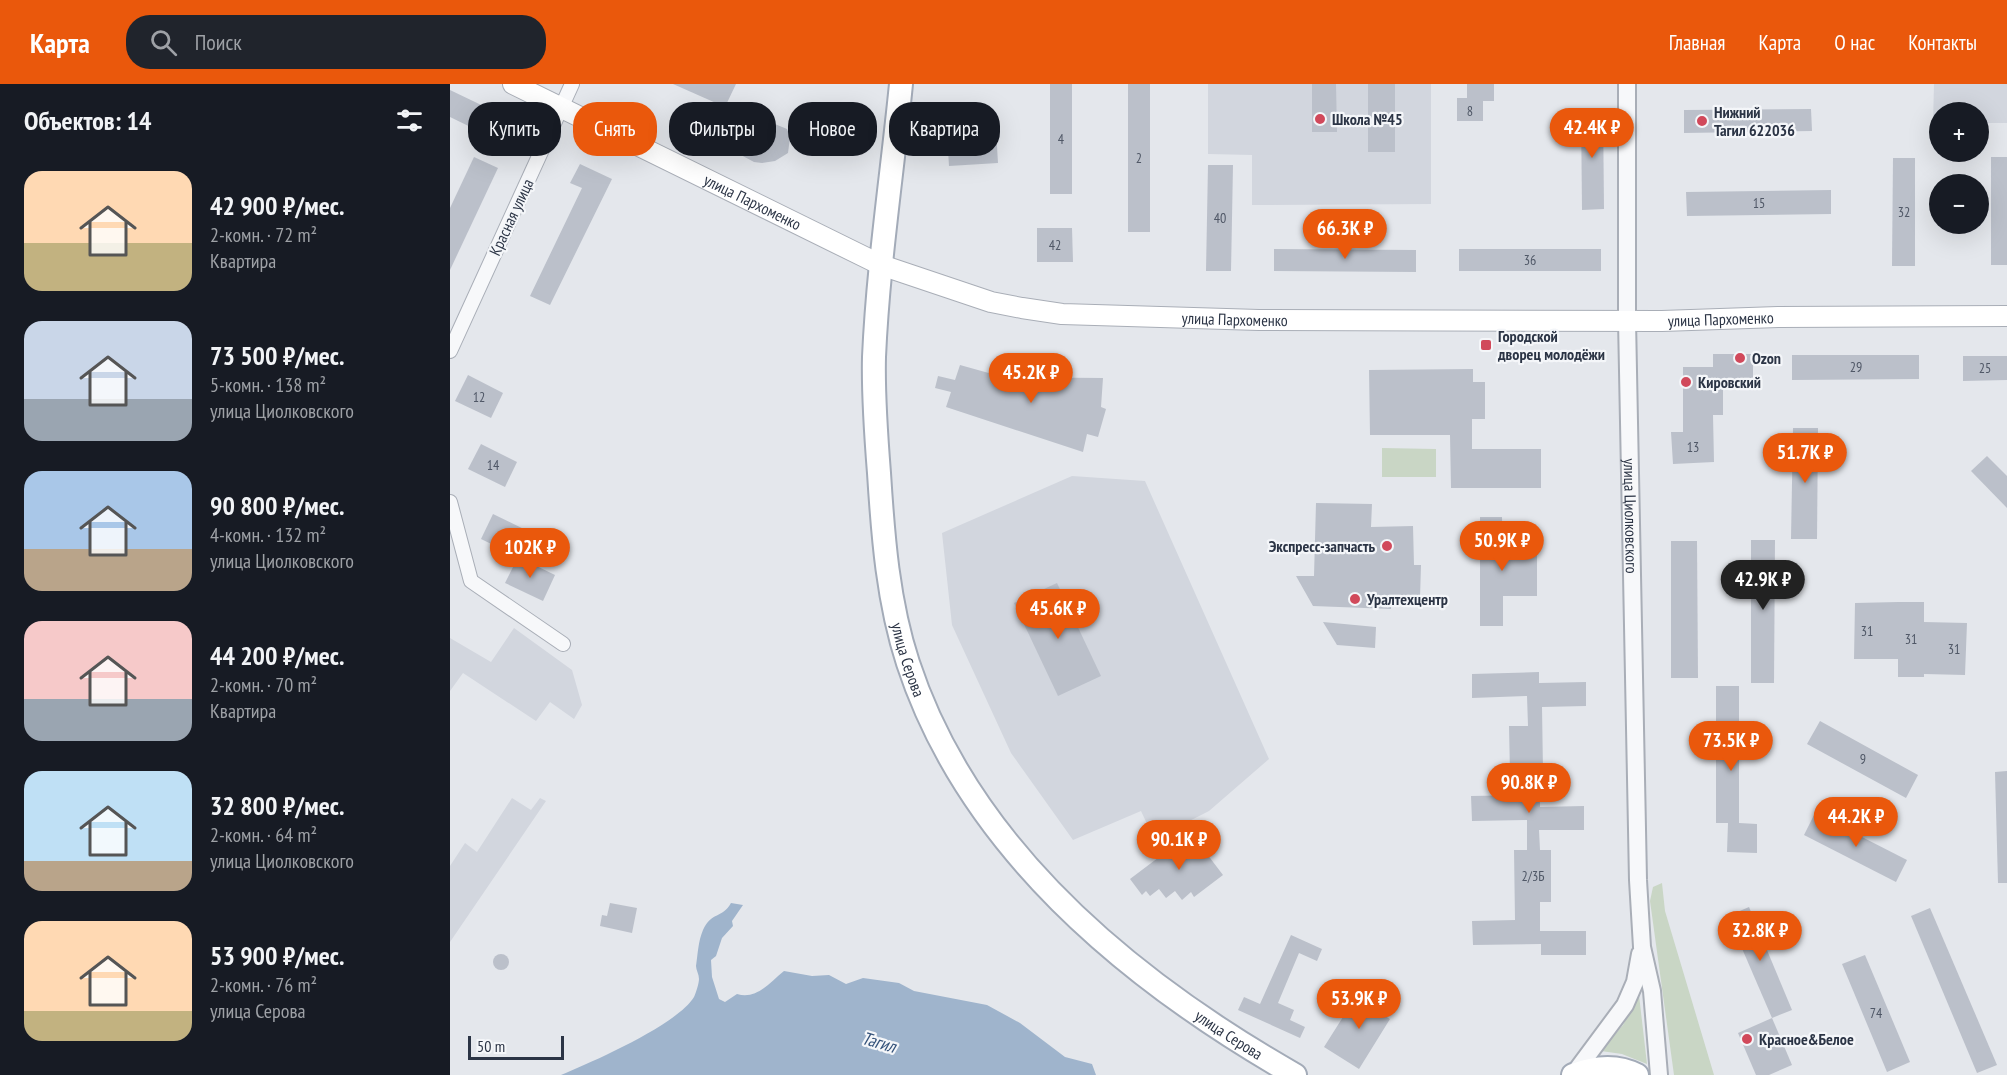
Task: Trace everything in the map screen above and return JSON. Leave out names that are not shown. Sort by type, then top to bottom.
[{"type":"main road","name":"улица Пархоменко","points":[[513,84],[547,102]]},
{"type":"main road","name":"улица Серова","points":[[901,84],[881,265],[876,325],[874,398],[882,527],[890,589],[908,663],[932,725],[981,807],[1049,891],[1077,919],[1151,982],[1230,1036],[1294,1075]]},
{"type":"main road","name":"улица Пархоменко","points":[[561,109],[881,265],[991,302],[1062,314],[1259,320],[1662,321],[1778,317],[2007,316]]},
{"type":"main road","points":[[1573,1075],[1592,1069],[1611,1067],[1637,1075]]},
{"type":"street","name":"Красная улица","points":[[561,107],[572,84]]},
{"type":"street","name":"улица Циолковского","points":[[1627,84],[1628,320],[1638,880],[1642,947],[1652,992],[1659,1075]]},
{"type":"street","name":"Красная улица","points":[[450,351],[539,156]]},
{"type":"street","points":[[450,502],[471,581],[564,644]]},
{"type":"street","name":"улица Циолковского","points":[[1573,1075],[1625,1005],[1635,982],[1642,947]]},
{"type":"shaded area","name":"Школа №45","points":[[1208,84],[1431,84],[1431,204],[1252,205],[1252,155],[1208,154]]},
{"type":"shaded area","points":[[1934,84],[2007,84],[2007,123],[1989,123],[1989,102],[1934,102]]},
{"type":"shaded area","points":[[1072,476],[1145,481],[1269,759],[1209,811],[1154,839],[1141,811],[1073,840],[1011,753],[952,625],[942,533]]},
{"type":"shaded area","points":[[514,628],[572,670],[582,705],[574,719],[550,702],[536,721],[463,673],[450,691],[450,638],[491,662]]},
{"type":"shaded area","points":[[512,798],[531,810],[540,798],[546,801],[450,942],[450,866],[465,843],[477,852]]},
{"type":"green space","points":[[1382,448],[1436,449],[1436,477],[1382,477]]},
{"type":"green space","points":[[1662,883],[1665,911],[1714,1075],[1674,1075],[1650,901],[1653,887]]},
{"type":"green space","points":[[1639,995],[1647,1064],[1622,1054],[1601,1051],[1623,1025]]},
{"type":"water","name":"Тагил","points":[[731,903],[743,905],[732,921],[733,926],[722,938],[716,956],[711,960],[712,977],[719,999],[725,1002],[737,994],[757,992],[784,971],[812,976],[829,975],[846,984],[863,978],[899,983],[914,991],[987,1005],[1020,1023],[1065,1057],[1092,1064],[1096,1075],[561,1075],[633,1042],[685,1008],[694,997],[698,985],[699,977],[696,966],[703,930],[710,920],[728,908]]},
{"type":"building","points":[[673,84],[736,84],[727,102],[714,102]]},
{"type":"building","points":[[1050,84],[1072,84],[1072,194],[1050,194]]},
{"type":"building","points":[[1128,84],[1150,84],[1150,232],[1128,232]]},
{"type":"building","points":[[1312,84],[1336,84],[1337,132],[1312,132]]},
{"type":"building","points":[[1368,84],[1395,84],[1395,152],[1368,152]]},
{"type":"building","points":[[1467,84],[1494,84],[1494,101],[1483,101],[1483,121],[1457,121],[1457,98],[1467,98]]},
{"type":"building","points":[[450,90],[475,102],[468,102],[468,126],[450,117]]},
{"type":"building","points":[[1581,109],[1603,109],[1604,209],[1582,210]]},
{"type":"building","points":[[1811,109],[1812,131],[1684,133],[1684,110]]},
{"type":"building","points":[[776,124],[787,129],[788,153],[775,161],[754,162],[743,156],[776,156]]},
{"type":"building","points":[[948,156],[998,156],[998,163],[949,166]]},
{"type":"building","points":[[474,157],[498,168],[450,270],[450,208]]},
{"type":"building","points":[[1991,157],[2007,157],[2007,265],[1991,265]]},
{"type":"building","points":[[1893,158],[1915,158],[1915,266],[1892,266]]},
{"type":"building","points":[[580,164],[612,179],[550,305],[530,296],[582,188],[570,183]]},
{"type":"building","points":[[1208,165],[1233,165],[1231,271],[1206,271]]},
{"type":"building","points":[[1831,190],[1831,214],[1687,216],[1686,192]]},
{"type":"building","points":[[1037,228],[1072,228],[1073,262],[1037,262]]},
{"type":"building","points":[[1274,249],[1416,250],[1416,272],[1274,271]]},
{"type":"building","points":[[1459,249],[1601,249],[1601,271],[1459,271]]},
{"type":"building","points":[[1713,354],[1753,354],[1753,386],[1723,385],[1723,415],[1713,415],[1714,462],[1673,464],[1671,432],[1683,432],[1683,367],[1713,367]]},
{"type":"building","points":[[1792,355],[1919,355],[1919,379],[1792,380]]},
{"type":"building","points":[[1963,356],[2007,356],[2007,380],[1963,381]]},
{"type":"building","points":[[960,365],[1003,377],[1103,378],[1101,407],[1106,409],[1098,437],[1087,434],[1083,452],[946,407],[951,392],[935,388],[938,376],[955,380]]},
{"type":"building","points":[[1473,369],[1473,382],[1485,382],[1485,419],[1472,419],[1472,449],[1541,449],[1541,488],[1451,488],[1450,435],[1370,435],[1369,370]]},
{"type":"building","points":[[468,375],[503,393],[491,418],[455,401]]},
{"type":"building","points":[[1793,428],[1818,428],[1817,539],[1791,539]]},
{"type":"building","points":[[481,444],[517,462],[505,487],[468,469]]},
{"type":"building","points":[[1987,456],[2007,476],[2007,508],[1971,471]]},
{"type":"building","points":[[1316,503],[1372,504],[1371,527],[1413,526],[1414,565],[1421,565],[1420,598],[1391,598],[1391,609],[1313,606],[1296,576],[1314,576]]},
{"type":"building","points":[[493,514],[530,532],[518,557],[481,539]]},
{"type":"building","points":[[1480,517],[1502,517],[1503,550],[1537,550],[1537,596],[1503,596],[1503,626],[1480,626]]},
{"type":"building","points":[[1751,540],[1775,540],[1774,683],[1751,683]]},
{"type":"building","points":[[1671,541],[1697,541],[1698,678],[1671,678]]},
{"type":"building","points":[[518,557],[555,575],[543,601],[505,583]]},
{"type":"building","points":[[1057,583],[1101,676],[1058,696],[1014,603]]},
{"type":"building","points":[[1924,602],[1924,622],[1967,623],[1965,675],[1924,674],[1924,677],[1898,677],[1898,659],[1854,659],[1855,603]]},
{"type":"building","points":[[1323,622],[1376,627],[1375,648],[1337,645]]},
{"type":"building","points":[[1539,672],[1539,683],[1586,682],[1586,706],[1542,707],[1543,772],[1539,772],[1540,807],[1584,806],[1584,830],[1539,830],[1540,850],[1551,850],[1551,902],[1540,902],[1540,931],[1586,931],[1586,955],[1541,955],[1541,944],[1473,945],[1472,921],[1515,920],[1514,850],[1527,850],[1527,820],[1472,821],[1471,796],[1525,795],[1524,772],[1510,773],[1509,726],[1528,726],[1527,696],[1472,698],[1472,674]]},
{"type":"building","points":[[1716,686],[1739,686],[1739,823],[1757,824],[1757,853],[1727,852],[1728,823],[1716,823]]},
{"type":"building","points":[[1820,721],[1918,775],[1906,798],[1807,744]]},
{"type":"building","points":[[2007,771],[2007,883],[1998,883],[1995,772]]},
{"type":"building","points":[[1815,813],[1907,860],[1896,882],[1804,835]]},
{"type":"building","points":[[1191,833],[1223,875],[1194,897],[1191,892],[1182,900],[1175,891],[1166,898],[1159,889],[1150,896],[1146,891],[1142,895],[1130,879]]},
{"type":"building","points":[[610,903],[637,908],[632,933],[600,926],[602,915],[607,916]]},
{"type":"building","points":[[1749,907],[1792,1010],[1772,1018],[1728,916]]},
{"type":"building","points":[[1930,908],[1997,1065],[1977,1073],[1911,916]]},
{"type":"building","points":[[1291,935],[1322,949],[1317,961],[1299,953],[1278,1003],[1294,1010],[1290,1020],[1305,1027],[1300,1038],[1238,1010],[1244,997],[1260,1004]]},
{"type":"building","points":[[501,954],[509,962],[501,970],[493,962]]},
{"type":"building","points":[[1865,955],[1910,1062],[1887,1072],[1842,964]]},
{"type":"building","points":[[1376,988],[1387,995],[1377,1011],[1390,1019],[1359,1069],[1324,1047],[1355,998],[1366,1004]]},
{"type":"building","points":[[1772,1018],[1792,1065],[1769,1075],[1756,1075],[1738,1033]]},
{"type":"place","name":"Школа №45","points":[[1320,119]]},
{"type":"place","name":"Нижний Тагил 622036","points":[[1702,121]]},
{"type":"place","name":"Городской дворец молодёжи","points":[[1486,345]]},
{"type":"place","name":"Ozon","points":[[1740,358]]},
{"type":"place","name":"Кировский","points":[[1686,382]]},
{"type":"place","name":"Экспресс-запчасть","points":[[1387,546]]},
{"type":"place","name":"Уралтехцентр","points":[[1355,599]]},
{"type":"place","name":"Красное&Белое","points":[[1747,1039]]}]
